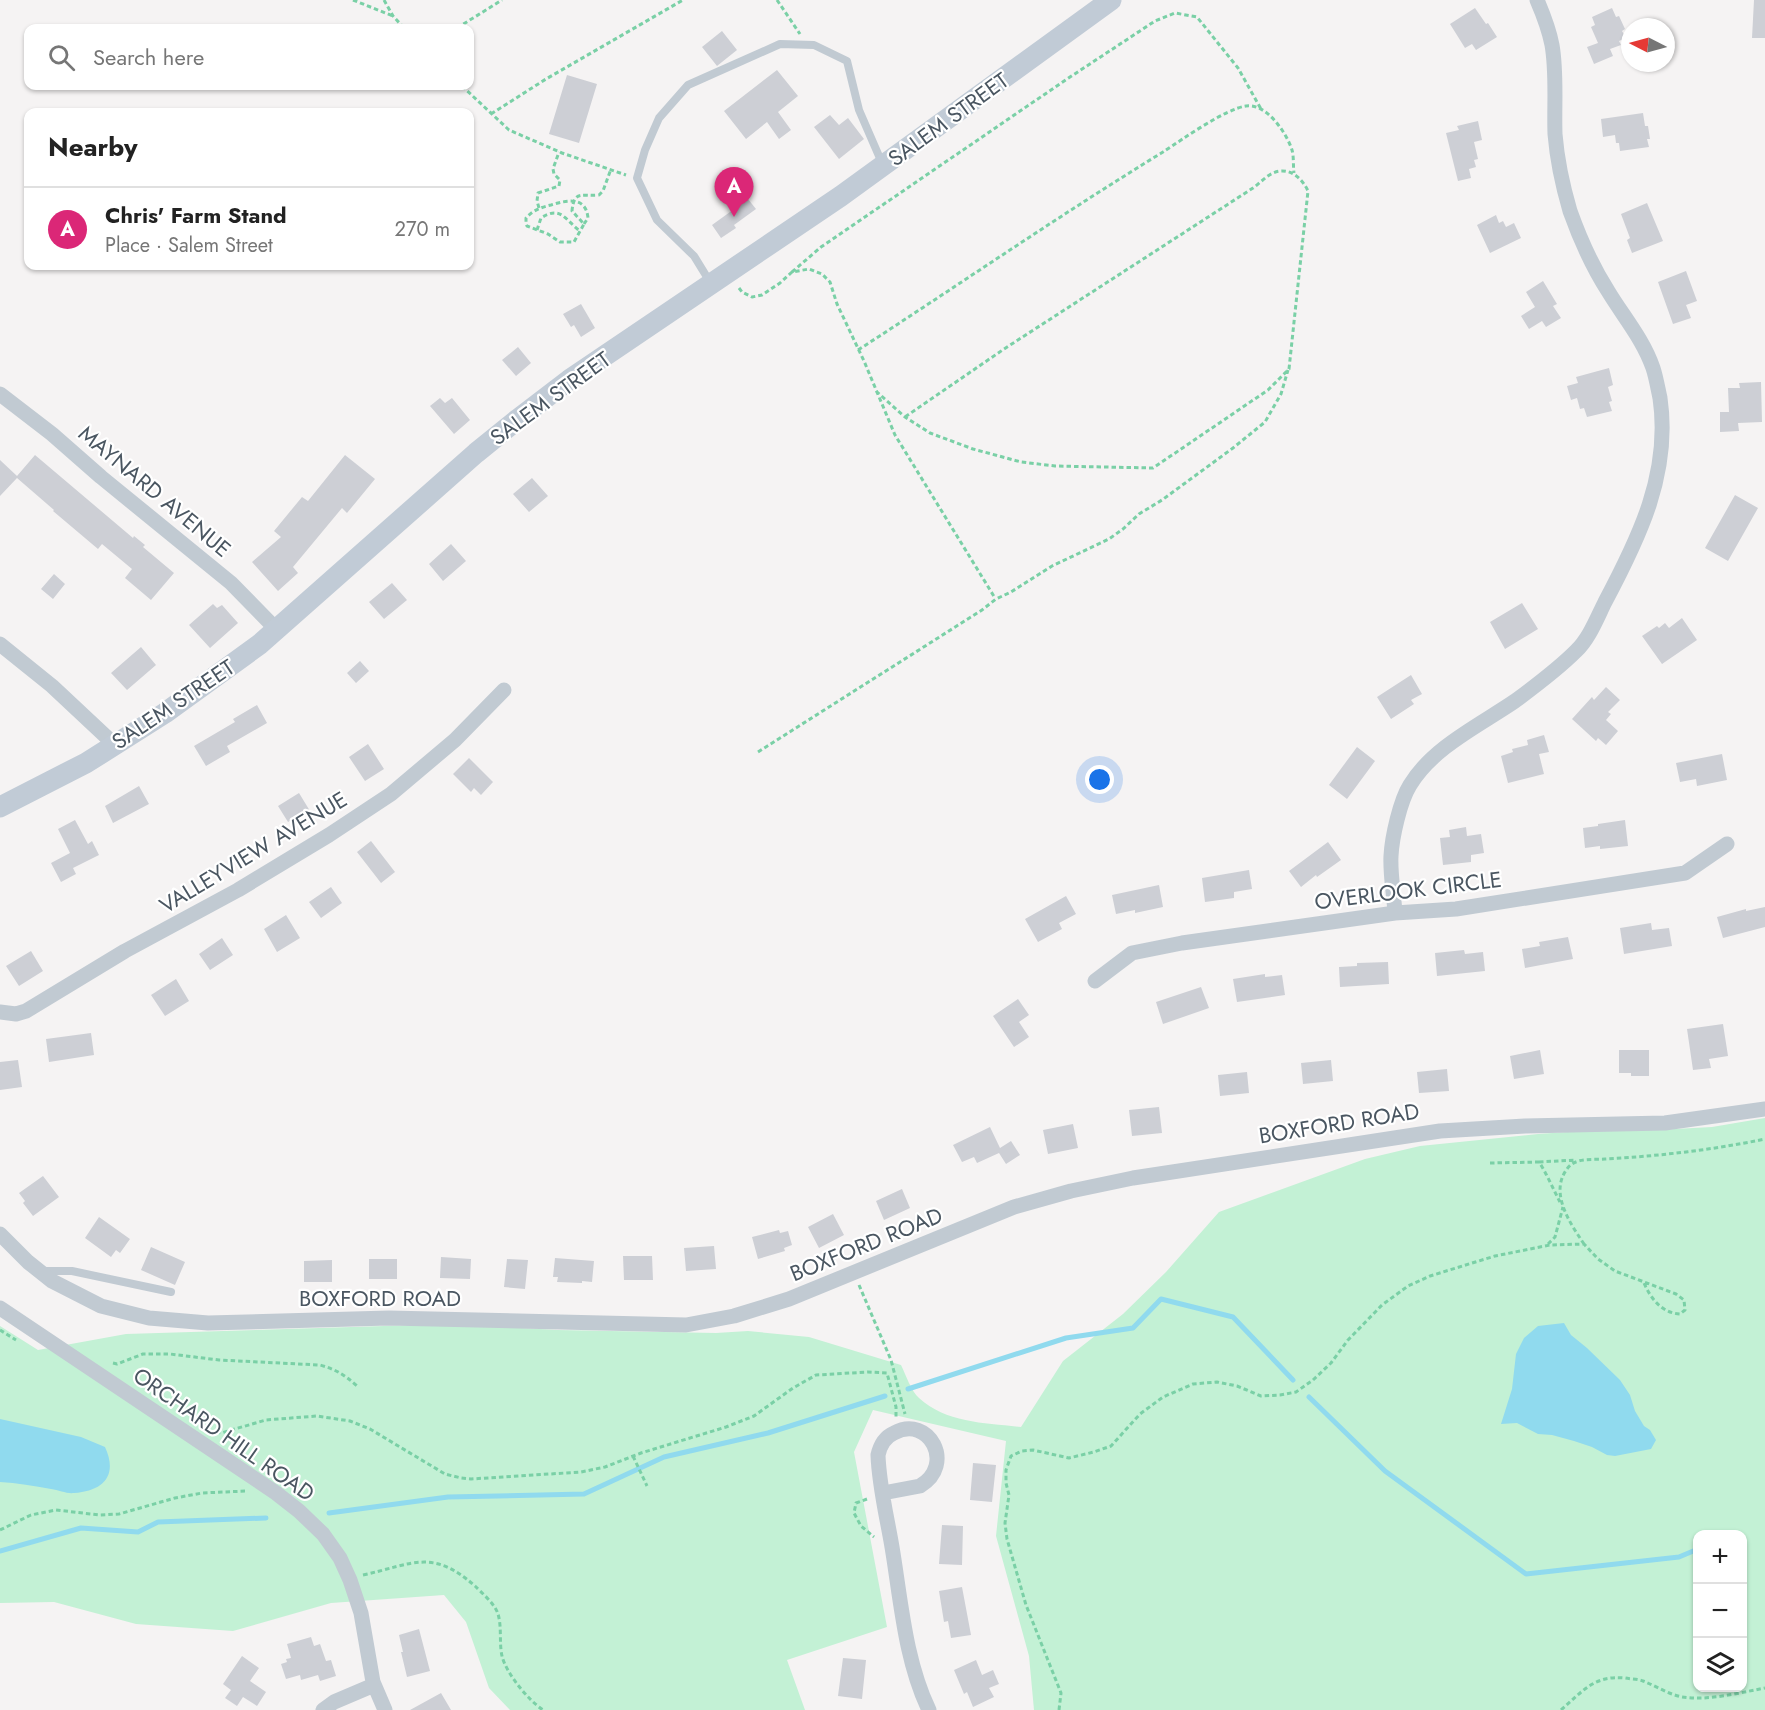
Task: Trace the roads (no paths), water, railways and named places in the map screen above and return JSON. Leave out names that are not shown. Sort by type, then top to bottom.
[{"type":"main road","name":"SALEM STREET","points":[[0,807],[86,763],[115,745],[165,713],[260,644],[518,418],[569,380],[841,196],[1111,0]]},
{"type":"street","points":[[1395,913],[1391,856],[1399,810],[1408,787],[1420,771],[1439,753],[1475,725],[1515,701],[1578,650],[1593,626],[1635,542],[1651,502],[1660,468],[1662,431],[1660,400],[1654,369],[1642,344],[1587,254],[1570,210],[1555,137],[1552,46],[1545,18],[1537,0]]},
{"type":"street","name":"MAYNARD AVENUE","points":[[0,394],[52,434],[100,477],[231,583],[276,629]]},
{"type":"street","points":[[0,644],[52,686],[115,745]]},
{"type":"street","name":"VALLEYVIEW AVENUE","points":[[0,1012],[16,1014],[26,1011],[125,951],[238,890],[329,835],[391,794],[455,740],[504,690]]},
{"type":"street","name":"OVERLOOK CIRCLE","points":[[1095,981],[1132,954],[1182,943],[1395,913],[1456,909],[1685,873],[1727,844]]},
{"type":"street","name":"BOXFORD ROAD","points":[[0,1234],[28,1262],[52,1281],[101,1306],[149,1318],[208,1323],[389,1318],[686,1325],[734,1316],[789,1299],[1014,1207],[1071,1191],[1133,1178],[1440,1131],[1525,1126],[1665,1124],[1765,1110]]},
{"type":"street","name":"ORCHARD HILL ROAD","points":[[0,1308],[276,1493],[323,1534],[340,1558],[350,1580],[361,1613],[374,1685],[385,1710]]},
{"type":"street","points":[[879,1494],[920,1486],[930,1478],[936,1468],[936,1449],[930,1438],[920,1431],[902,1426],[902,1429],[890,1434],[879,1449],[879,1494],[908,1646],[928,1710]]},
{"type":"street","points":[[323,1710],[334,1701],[374,1685]]},
{"type":"lane","points":[[719,278],[657,220],[637,178],[645,150],[659,118],[688,85],[780,44],[814,45],[847,61],[859,110],[883,165]]},
{"type":"lane","points":[[40,1271],[72,1271],[171,1292]]},
{"type":"water","points":[[1564,1323],[1571,1335],[1620,1380],[1630,1395],[1635,1411],[1644,1426],[1650,1430],[1656,1440],[1651,1449],[1615,1456],[1607,1455],[1574,1441],[1538,1434],[1517,1423],[1501,1424],[1512,1389],[1516,1354],[1524,1338],[1538,1326]]},
{"type":"water","points":[[0,1419],[81,1437],[105,1447],[110,1466],[106,1480],[93,1489],[71,1493],[0,1482]]},
{"type":"waterway","points":[[908,1389],[1066,1338],[1133,1328],[1161,1299],[1233,1317],[1293,1380]]},
{"type":"waterway","points":[[329,1513],[448,1497],[584,1494],[664,1457],[768,1433],[885,1396]]},
{"type":"waterway","points":[[1309,1397],[1385,1471],[1526,1574],[1679,1557],[1693,1551]]},
{"type":"waterway","points":[[0,1551],[81,1528],[138,1532],[158,1522],[266,1518]]},
{"type":"place","name":"Chris' Farm Stand","points":[[734,217]]}]
